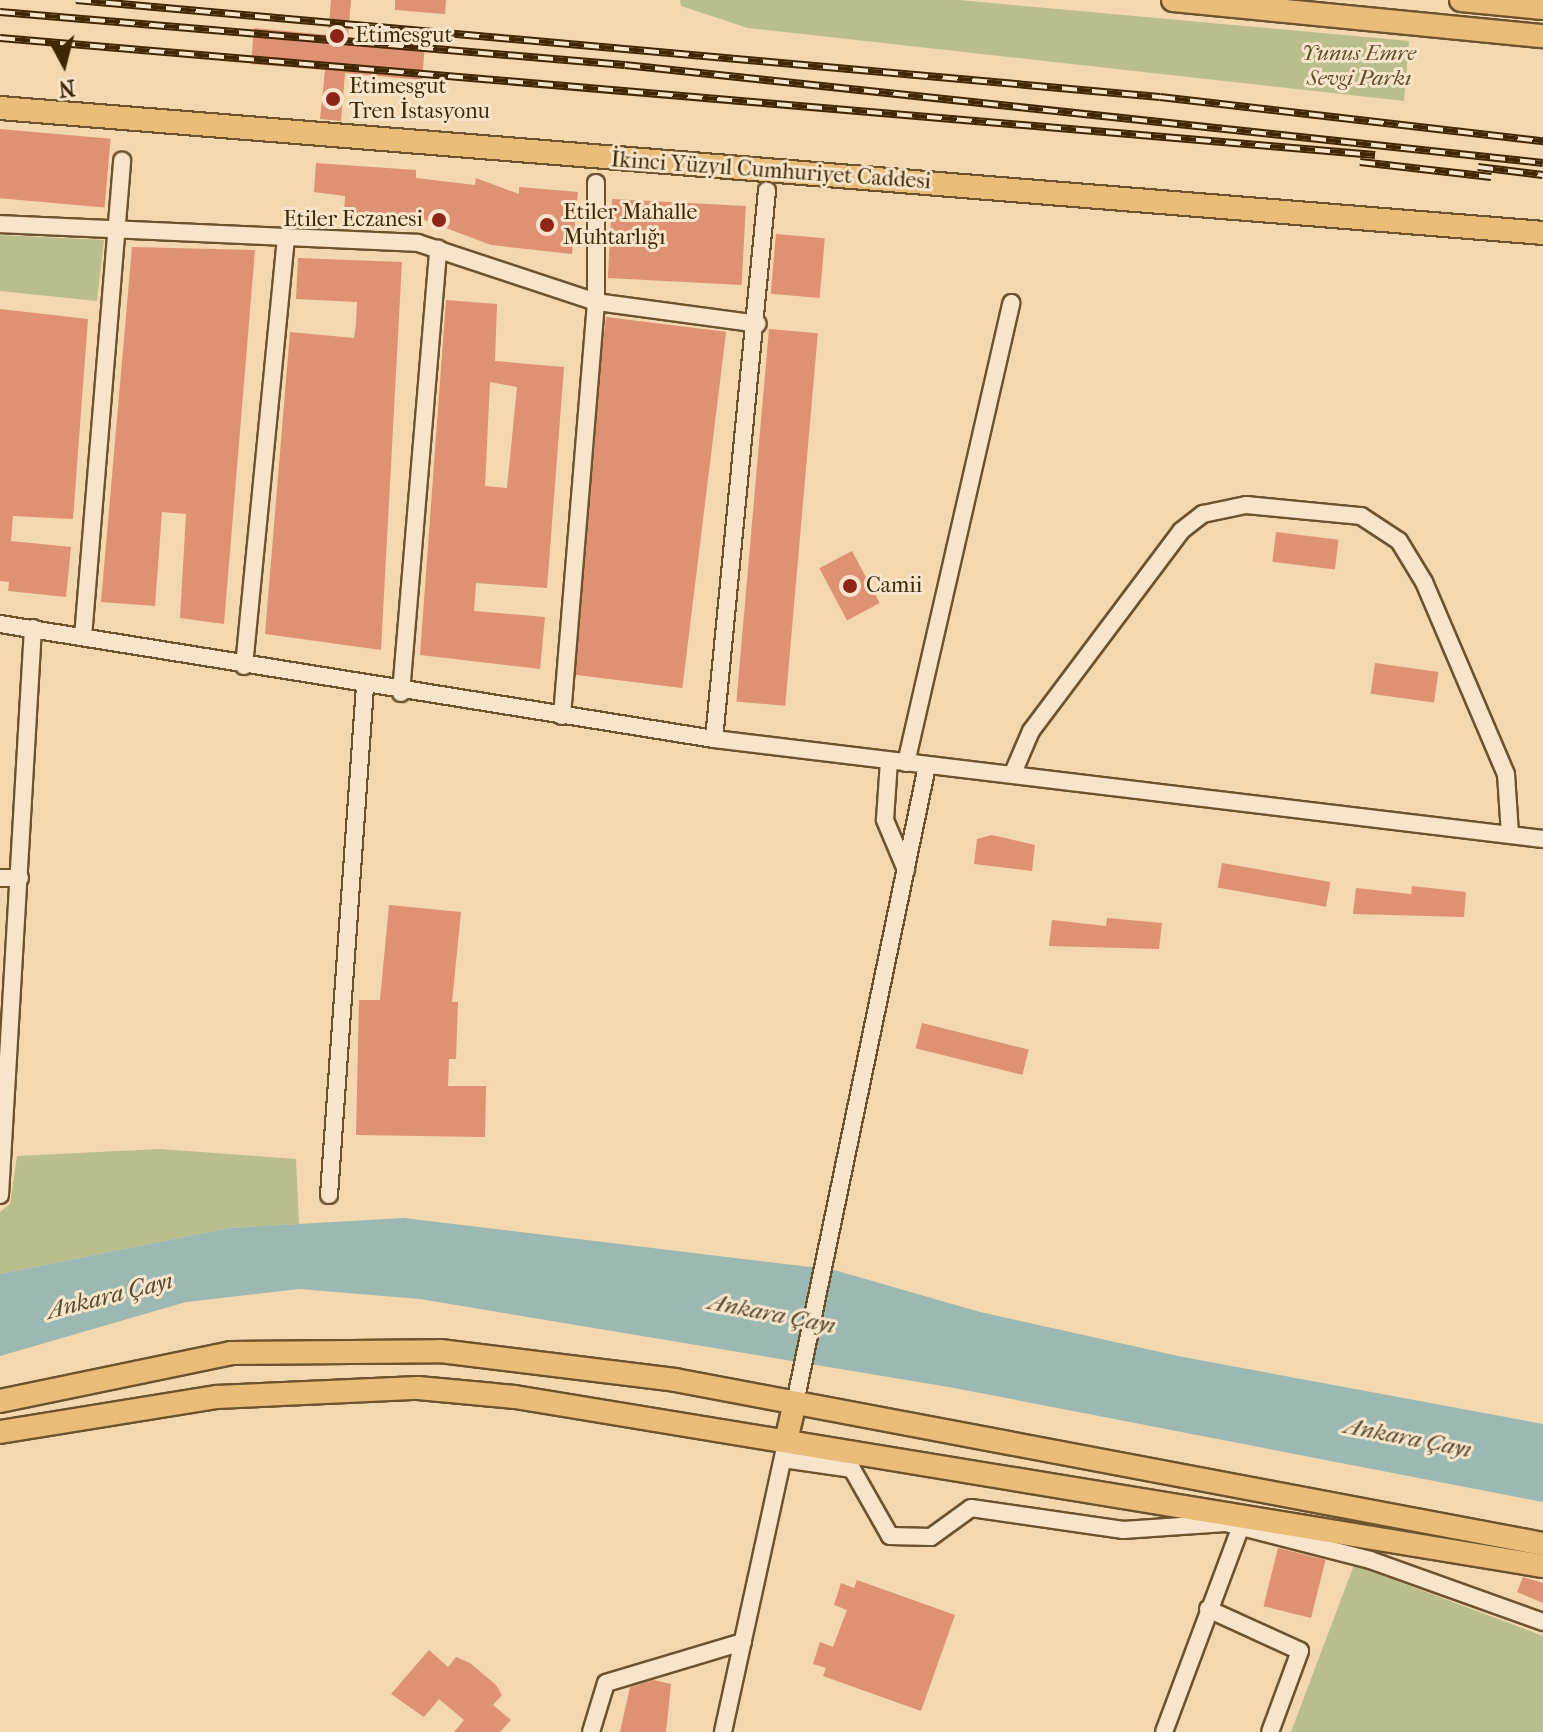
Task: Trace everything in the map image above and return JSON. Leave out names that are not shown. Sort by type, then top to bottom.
[{"type":"main road","points":[[1173,0],[1543,36]]},
{"type":"main road","points":[[1461,0],[1543,8]]},
{"type":"main road","name":"İkinci Yüzyıl Cumhuriyet Caddesi","points":[[0,108],[1543,233]]},
{"type":"main road","points":[[0,1401],[142,1366],[311,1348],[507,1358],[795,1403],[1543,1544]]},
{"type":"main road","points":[[0,1432],[217,1397],[418,1388],[621,1411],[784,1450],[1543,1566]]},
{"type":"main road","points":[[784,1450],[795,1403]]},
{"type":"street","points":[[83,637],[122,161]]},
{"type":"street","points":[[562,716],[596,302],[596,183]]},
{"type":"street","points":[[714,739],[758,324],[767,191]]},
{"type":"street","points":[[0,224],[438,249],[596,302],[758,324]]},
{"type":"street","points":[[244,666],[286,238]]},
{"type":"street","points":[[401,693],[438,249]]},
{"type":"street","points":[[906,870],[885,820],[1011,303]]},
{"type":"street","points":[[1013,773],[1031,731],[1181,531],[1203,514],[1246,505],[1361,516],[1399,541],[1424,582],[1506,774],[1510,834]]},
{"type":"street","points":[[0,624],[401,693],[714,739],[1543,839]]},
{"type":"street","points":[[0,1195],[33,628]]},
{"type":"street","points":[[329,1195],[365,687]]},
{"type":"street","points":[[795,1403],[927,766]]},
{"type":"street","points":[[0,878],[20,878]]},
{"type":"street","points":[[723,1732],[784,1450],[852,1469],[890,1536],[931,1537],[971,1508],[1123,1530],[1241,1526],[1370,1560],[1543,1622]]},
{"type":"street","points":[[1164,1732],[1241,1526]]},
{"type":"street","points":[[1208,1609],[1300,1651],[1270,1732]]},
{"type":"street","points":[[591,1732],[606,1683],[743,1642]]},
{"type":"green space","name":"Yunus Emre Sevgi Parkı","points":[[680,0],[959,0],[1409,41],[1404,101],[748,28],[681,6]]},
{"type":"green space","points":[[0,235],[104,240],[97,301],[0,291]]},
{"type":"green space","points":[[160,1149],[296,1159],[299,1224],[229,1228],[0,1274],[0,1212],[10,1204],[17,1156]]},
{"type":"green space","points":[[1354,1565],[1543,1636],[1543,1732],[1291,1732]]},
{"type":"water","name":"Ankara Çayı","points":[[404,1218],[834,1270],[980,1312],[1178,1356],[1543,1424],[1543,1502],[949,1387],[420,1299],[299,1289],[186,1302],[0,1356],[0,1274],[229,1228]]},
{"type":"building","name":"Etimesgut Tren İstasyonu","points":[[331,0],[351,0],[348,37],[425,44],[422,80],[345,73],[341,121],[320,119],[325,70],[251,64],[254,28],[328,35]]},
{"type":"building","points":[[395,0],[446,0],[445,14],[395,10]]},
{"type":"building","points":[[0,129],[111,139],[105,207],[0,198]]},
{"type":"building","points":[[316,163],[416,170],[416,178],[475,185],[476,178],[519,194],[519,187],[578,192],[572,254],[491,245],[417,217],[344,213],[345,196],[314,192]]},
{"type":"building","points":[[612,199],[746,206],[742,285],[608,278]]},
{"type":"building","points":[[776,234],[825,238],[820,298],[771,294]]},
{"type":"building","points":[[132,247],[255,250],[224,624],[180,618],[186,514],[162,512],[155,606],[101,602]]},
{"type":"building","points":[[298,258],[402,262],[381,650],[265,634],[290,332],[354,338],[356,324],[357,302],[296,299]]},
{"type":"building","points":[[446,300],[497,304],[495,361],[564,367],[547,588],[476,583],[474,611],[545,617],[540,669],[420,655]],"holes":[[[490,382],[517,387],[507,488],[485,486]]]},
{"type":"building","points":[[0,309],[88,319],[73,519],[13,516],[11,541],[71,547],[66,597],[8,591],[9,582],[0,581]]},
{"type":"building","points":[[606,317],[726,332],[682,688],[562,673]]},
{"type":"building","points":[[769,329],[818,333],[785,706],[736,702]]},
{"type":"building","points":[[1276,532],[1339,540],[1335,569],[1272,562]]},
{"type":"building","name":"Camii","points":[[852,551],[880,603],[847,620],[819,568]]},
{"type":"building","points":[[1375,663],[1438,672],[1434,703],[1371,694]]},
{"type":"building","points":[[992,835],[1035,845],[1032,871],[974,864],[977,839]]},
{"type":"building","points":[[1222,863],[1330,882],[1326,907],[1218,888]]},
{"type":"building","points":[[1412,886],[1466,892],[1464,917],[1353,914],[1356,888],[1411,894]]},
{"type":"building","points":[[389,905],[461,912],[452,1002],[458,1002],[456,1059],[449,1059],[448,1086],[486,1086],[485,1137],[356,1135],[359,1000],[380,1000]]},
{"type":"building","points":[[1107,918],[1162,923],[1159,949],[1049,946],[1052,920],[1106,926]]},
{"type":"building","points":[[922,1023],[1029,1050],[1022,1075],[916,1048]]},
{"type":"building","points":[[1278,1548],[1326,1560],[1311,1618],[1263,1606]]},
{"type":"building","points":[[1523,1577],[1543,1583],[1543,1603],[1517,1592]]},
{"type":"building","points":[[857,1580],[955,1615],[921,1711],[823,1676],[826,1668],[813,1664],[820,1642],[833,1647],[847,1610],[834,1605],[841,1583],[854,1588]]},
{"type":"building","points":[[429,1650],[448,1667],[456,1657],[470,1663],[496,1685],[502,1695],[493,1705],[511,1720],[500,1732],[454,1732],[464,1720],[439,1699],[424,1717],[391,1694]]},
{"type":"building","points":[[654,1680],[671,1684],[666,1732],[620,1732],[630,1687]]},
{"type":"railway","points":[[76,0],[1160,97],[1543,141]]},
{"type":"railway","points":[[0,12],[625,65],[1543,163]]},
{"type":"railway","points":[[0,38],[1375,155]]},
{"type":"railway","points":[[1360,162],[1491,177]]},
{"type":"railway","points":[[1478,167],[1543,175]]},
{"type":"place","name":"Etimesgut","points":[[337,36]]},
{"type":"place","name":"Etimesgut Tren İstasyonu","points":[[333,99]]},
{"type":"place","name":"Etiler Eczanesi","points":[[439,220]]},
{"type":"place","name":"Etiler Mahalle Muhtarlığı","points":[[547,225]]},
{"type":"place","name":"Camii","points":[[850,586]]}]
